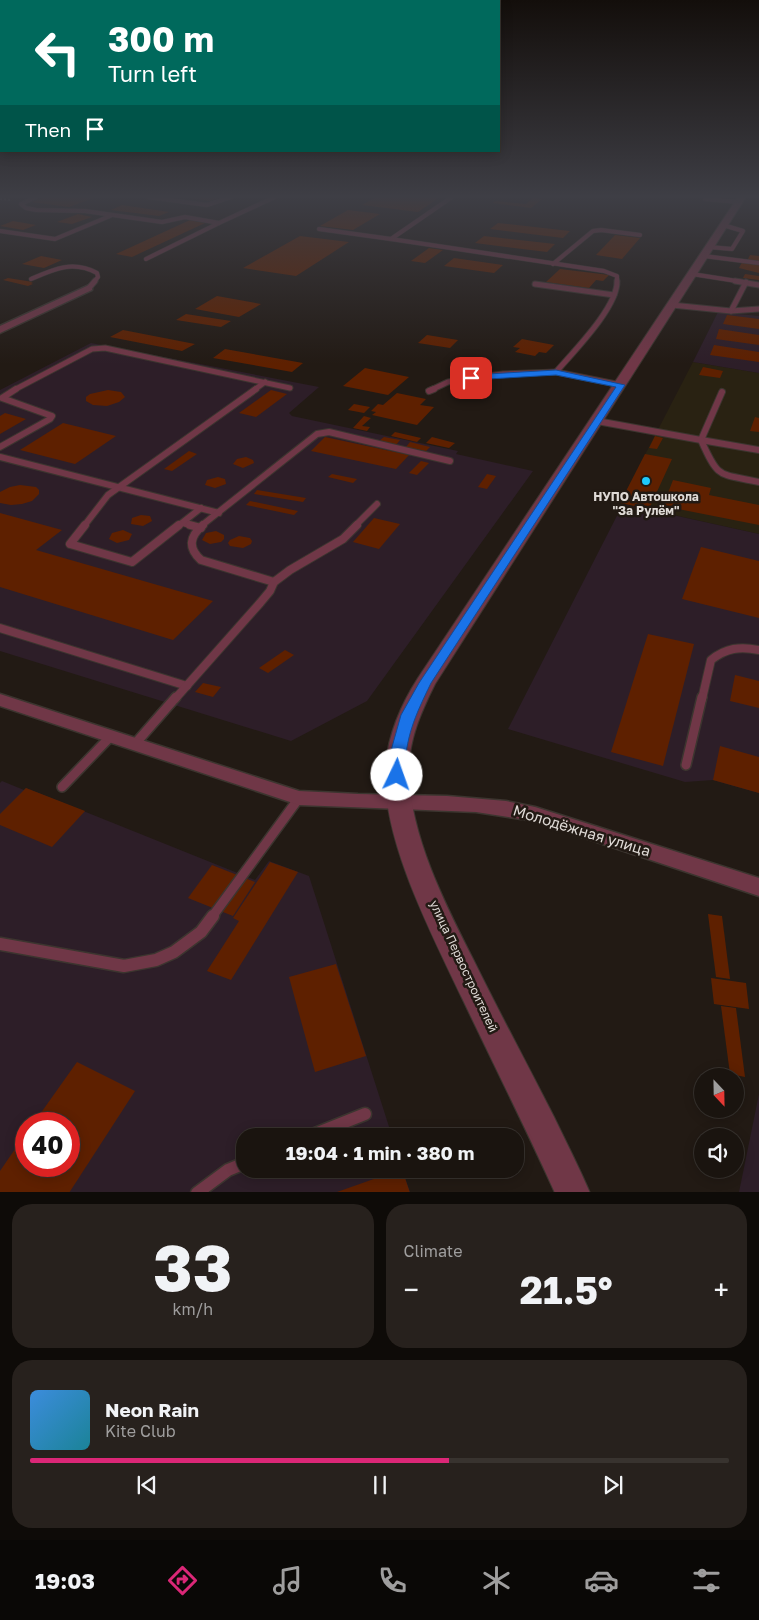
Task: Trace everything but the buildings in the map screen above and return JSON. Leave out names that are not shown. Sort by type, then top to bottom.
[{"type":"street","name":"улица Первостроителей","points":[[573,1192],[439,919],[413,851],[400,802],[397,775],[398,747],[408,715],[425,683],[597,422],[705,253]]},
{"type":"street","points":[[0,330],[89,288]]},
{"type":"street","name":"Молодёжная улица","points":[[0,700],[299,798],[341,802],[476,803],[509,807],[759,887]]},
{"type":"lane","points":[[146,259],[159,253]]},
{"type":"lane","points":[[479,253],[604,272],[617,276],[618,279],[610,307],[556,372]]},
{"type":"lane","points":[[553,264],[567,253]]},
{"type":"lane","points":[[713,253],[759,263]]},
{"type":"lane","points":[[718,253],[759,258]]},
{"type":"lane","points":[[31,279],[67,265],[86,268],[97,274],[98,277],[89,288]]},
{"type":"lane","points":[[692,274],[759,285]]},
{"type":"lane","points":[[731,311],[746,282]]},
{"type":"lane","points":[[535,284],[614,295]]},
{"type":"lane","points":[[672,305],[731,311],[759,309]]},
{"type":"lane","points":[[0,447],[50,419],[52,416],[4,400],[2,398],[4,395],[92,349],[105,348],[290,388]]},
{"type":"lane","points":[[429,391],[448,382],[471,378],[556,372],[621,385]]},
{"type":"lane","points":[[201,508],[132,562],[70,544],[102,501],[118,487],[266,382]]},
{"type":"lane","points":[[722,392],[701,440],[713,466],[719,472],[759,482]]},
{"type":"lane","points":[[597,422],[759,450]]},
{"type":"lane","points":[[274,582],[201,560],[195,555],[191,547],[191,539],[219,513],[317,434],[329,432],[450,461]]},
{"type":"lane","points":[[0,457],[219,513]]},
{"type":"lane","points":[[135,744],[260,603],[270,591],[274,582],[290,570],[343,539],[377,504]]},
{"type":"lane","points":[[183,523],[201,528]]},
{"type":"lane","points":[[0,628],[187,686]]},
{"type":"lane","points":[[686,765],[711,660],[720,653],[732,648],[747,647],[759,650]]},
{"type":"lane","points":[[62,787],[111,736]]},
{"type":"lane","points":[[0,944],[124,966],[142,964],[168,957],[201,932],[299,798]]},
{"type":"lane","points":[[330,1128],[365,1114]]},
{"type":"lane","points":[[197,1192],[228,1170],[236,1167]]},
{"type":"shaded area","points":[[718,312],[759,316],[759,373],[693,362]]},
{"type":"shaded area","points":[[91,343],[319,387],[289,413],[292,416],[458,451],[456,454],[533,471],[367,701],[291,741],[0,651],[0,390]]},
{"type":"shaded area","points":[[693,362],[759,373],[759,534],[620,503]]},
{"type":"shaded area","points":[[623,504],[759,534],[759,793],[713,780],[685,782],[508,729]]},
{"type":"shaded area","points":[[2,781],[24,790],[26,788],[255,880],[269,861],[309,876],[389,1128],[236,1128],[236,1178],[405,1178],[410,1192],[0,1192],[0,783]]},
{"type":"shaded area","points":[[759,1094],[759,1192],[739,1192],[742,1178],[744,1178],[744,1168]]},
{"type":"place","name":"НУПО Автошкола \"За Рулём\"","points":[[646,481]]},
{"type":"route","points":[[397,775],[398,747],[408,715],[425,683],[621,385],[556,372],[503,374],[471,378]]}]
